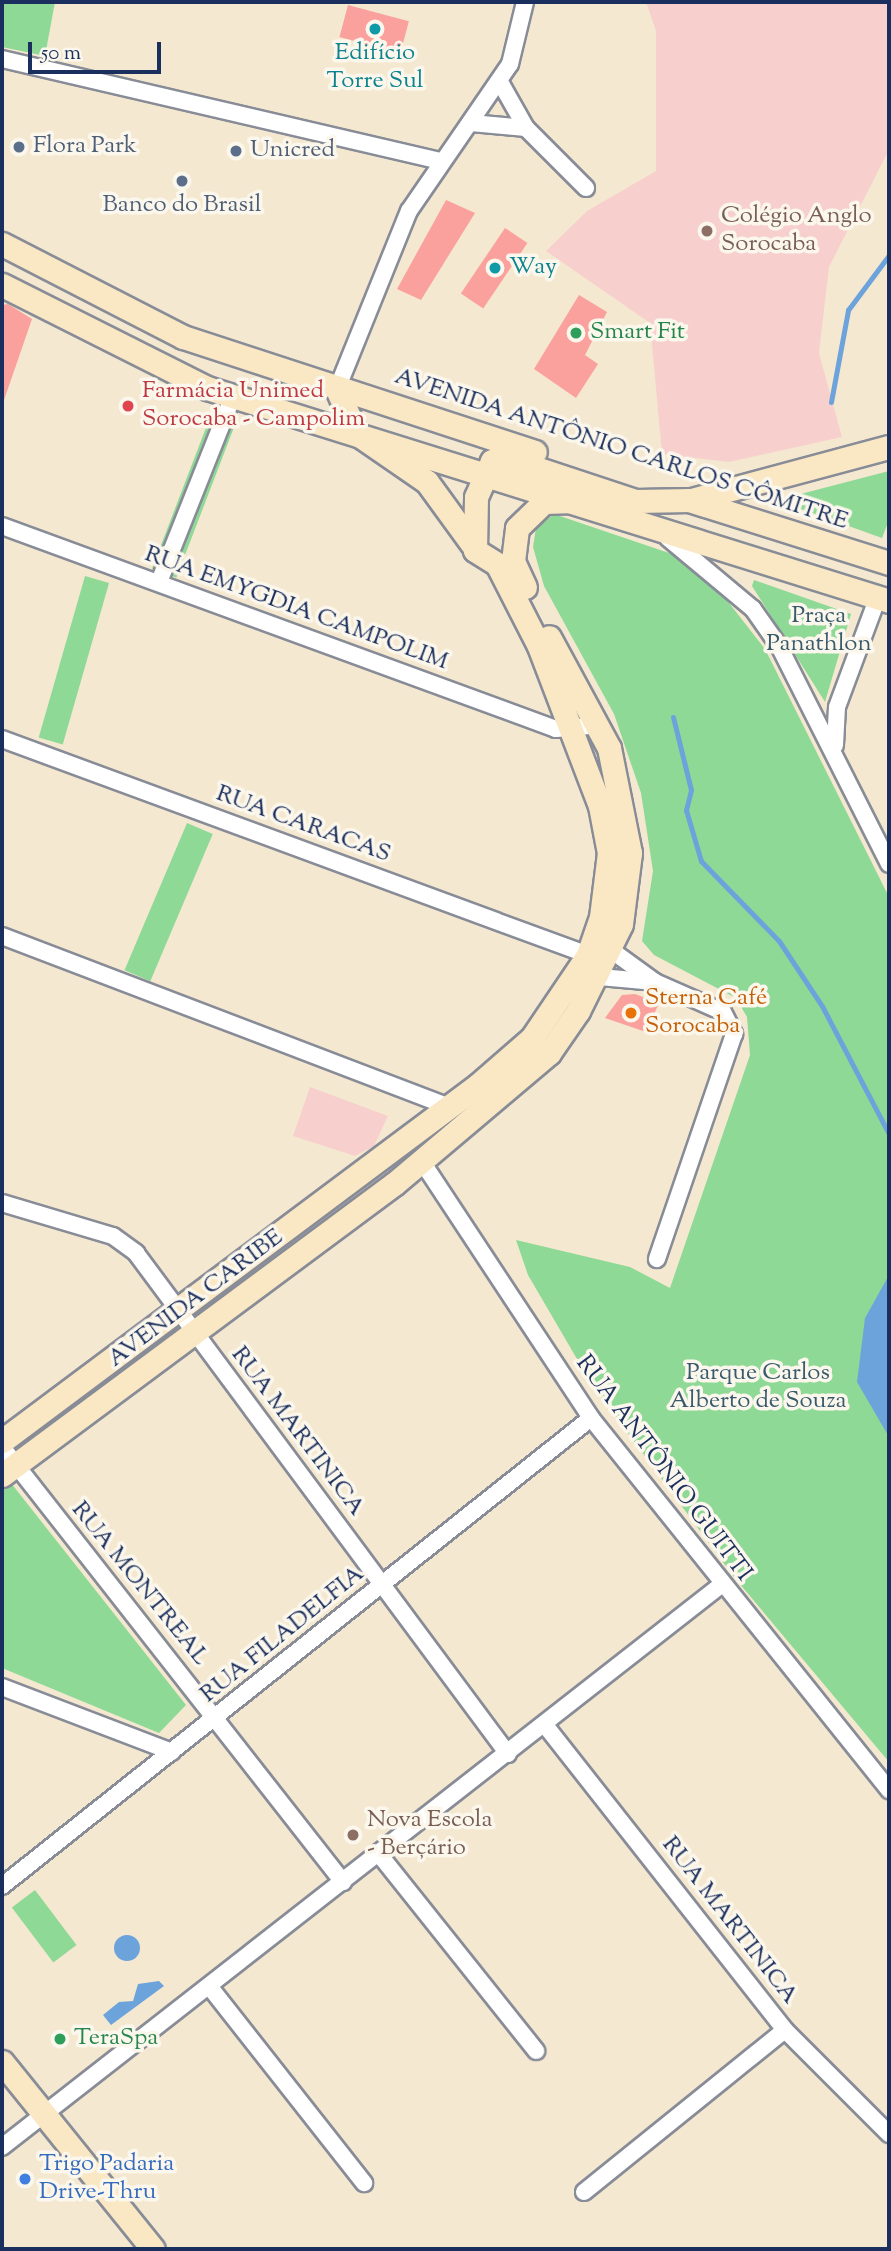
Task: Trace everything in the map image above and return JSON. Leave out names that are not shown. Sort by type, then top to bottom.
[{"type":"street","points":[[356,433],[337,388],[409,211],[439,161],[471,123],[500,82],[525,2]]},
{"type":"street","points":[[2,59],[439,161]]},
{"type":"street","points":[[500,82],[526,128],[586,188]]},
{"type":"street","points":[[471,123],[526,128]]},
{"type":"street","name":"AVENIDA ANTÔNIO CARLOS CÔMITRE","points":[[2,244],[183,337],[889,563]]},
{"type":"street","points":[[2,285],[144,360],[233,396],[883,599]]},
{"type":"street","points":[[159,582],[233,396]]},
{"type":"street","name":"AVENIDA CARIBE","points":[[2,1441],[430,1121],[532,1038],[588,955],[601,917],[609,853],[576,731],[497,564],[475,550],[447,502],[356,433]]},
{"type":"street","points":[[475,550],[474,510],[484,473],[492,461],[505,458],[635,501],[691,500],[889,447]]},
{"type":"street","name":"AVENIDA CARIBE","points":[[6,1462],[194,1332],[420,1161],[549,1053],[600,977],[621,924],[630,853],[624,800],[600,725],[554,646],[511,545],[527,512],[544,502],[575,502]]},
{"type":"street","points":[[645,524],[753,609],[835,750],[889,864]]},
{"type":"street","name":"RUA EMYGDIA CAMPOLIM","points":[[2,526],[576,731]]},
{"type":"street","points":[[835,750],[837,707],[883,599],[889,563]]},
{"type":"street","points":[[576,731],[600,725]]},
{"type":"street","name":"RUA CARACAS","points":[[2,739],[588,955]]},
{"type":"street","points":[[2,936],[448,1106]]},
{"type":"street","points":[[611,950],[655,982],[723,1012],[734,1034],[657,1259]]},
{"type":"street","points":[[600,977],[655,982]]},
{"type":"street","points":[[384,1082],[442,1130],[442,1143]]},
{"type":"street","points":[[405,1140],[407,1157],[420,1161]]},
{"type":"street","name":"RUA ANTÔNIO GUITTI","points":[[420,1161],[591,1418],[721,1585],[889,1790]]},
{"type":"street","name":"RUA MARTINICA","points":[[2,1203],[113,1236],[136,1253],[508,1754]]},
{"type":"street","name":"RUA FILADELFIA","points":[[2,1886],[591,1418]]},
{"type":"street","name":"RUA MONTREAL","points":[[6,1462],[217,1717],[343,1882]]},
{"type":"street","points":[[2,2147],[721,1585]]},
{"type":"street","points":[[2,1687],[172,1752]]},
{"type":"street","name":"RUA MARTINICA","points":[[545,1725],[785,2031],[889,2134]]},
{"type":"street","points":[[379,1854],[536,2051]]},
{"type":"street","points":[[209,1986],[364,2183]]},
{"type":"street","points":[[584,2192],[785,2031]]},
{"type":"street","points":[[2,2062],[153,2249]]},
{"type":"shaded area","name":"Colégio Anglo Sorocaba","points":[[646,2],[889,2],[889,150],[829,267],[819,353],[842,437],[729,462],[662,454],[650,323],[546,251],[587,211],[656,171],[656,31]]},
{"type":"shaded area","points":[[310,1087],[388,1116],[374,1146],[355,1156],[293,1136]]},
{"type":"green space","points":[[2,2],[55,2],[45,56],[2,47]]},
{"type":"green space","points":[[209,420],[233,429],[176,578],[152,568]]},
{"type":"green space","points":[[889,471],[889,520],[882,538],[787,504],[789,497]]},
{"type":"green space","name":"Parque Carlos Alberto de Souza","points":[[554,514],[672,554],[722,594],[765,649],[889,897],[889,1762],[734,1577],[591,1383],[528,1275],[516,1240],[630,1267],[670,1288],[750,1055],[747,1017],[736,998],[654,955],[642,941],[653,871],[641,793],[614,714],[544,586],[533,547],[536,528]]},
{"type":"green space","points":[[85,576],[109,583],[63,744],[39,737]]},
{"type":"green space","name":"Praça Panathlon","points":[[754,580],[851,614],[825,702],[752,586]]},
{"type":"green space","points":[[187,823],[213,834],[150,981],[124,970]]},
{"type":"green space","points":[[11,1483],[186,1705],[159,1733],[2,1668],[2,1490]]},
{"type":"green space","points":[[35,1890],[77,1945],[53,1963],[12,1907]]},
{"type":"water","points":[[889,1275],[889,1437],[857,1382],[865,1318]]},
{"type":"water","points":[[127,1935],[136,1939],[140,1948],[136,1957],[127,1961],[118,1957],[114,1948],[118,1939]]},
{"type":"water","points":[[159,1981],[164,1986],[111,2025],[103,2015],[119,2002],[133,2001],[138,1984]]},
{"type":"building","name":"Edifício Torre Sul","points":[[348,5],[409,21],[400,53],[339,37]]},
{"type":"building","points":[[446,200],[475,213],[421,300],[397,289]]},
{"type":"building","name":"Way","points":[[505,228],[527,243],[483,309],[461,293]]},
{"type":"building","name":"Smart Fit","points":[[579,295],[607,312],[585,355],[598,364],[576,398],[534,369]]},
{"type":"building","points":[[8,304],[32,319],[4,400],[2,305]]},
{"type":"building","name":"Sterna Café Sorocaba","points":[[635,994],[659,1003],[646,1032],[605,1018],[622,995]]},
{"type":"waterway","points":[[831,402],[848,310],[889,255]]},
{"type":"waterway","points":[[673,717],[691,790],[686,810],[701,861],[779,941],[822,1006],[888,1132]]},
{"type":"place","name":"Edifício Torre Sul","points":[[375,29]]},
{"type":"place","name":"Flora Park","points":[[19,147]]},
{"type":"place","name":"Unicred","points":[[236,151]]},
{"type":"place","name":"Banco do Brasil","points":[[182,181]]},
{"type":"place","name":"Colégio Anglo Sorocaba","points":[[707,231]]},
{"type":"place","name":"Way","points":[[495,268]]},
{"type":"place","name":"Smart Fit","points":[[576,333]]},
{"type":"place","name":"Farmácia Unimed Sorocaba - Campolim","points":[[128,406]]},
{"type":"place","name":"Sterna Café Sorocaba","points":[[631,1013]]},
{"type":"place","name":"Nova Escola - Berçário","points":[[353,1835]]},
{"type":"place","name":"TeraSpa","points":[[60,2039]]},
{"type":"place","name":"Trigo Padaria Drive-Thru","points":[[25,2179]]}]
